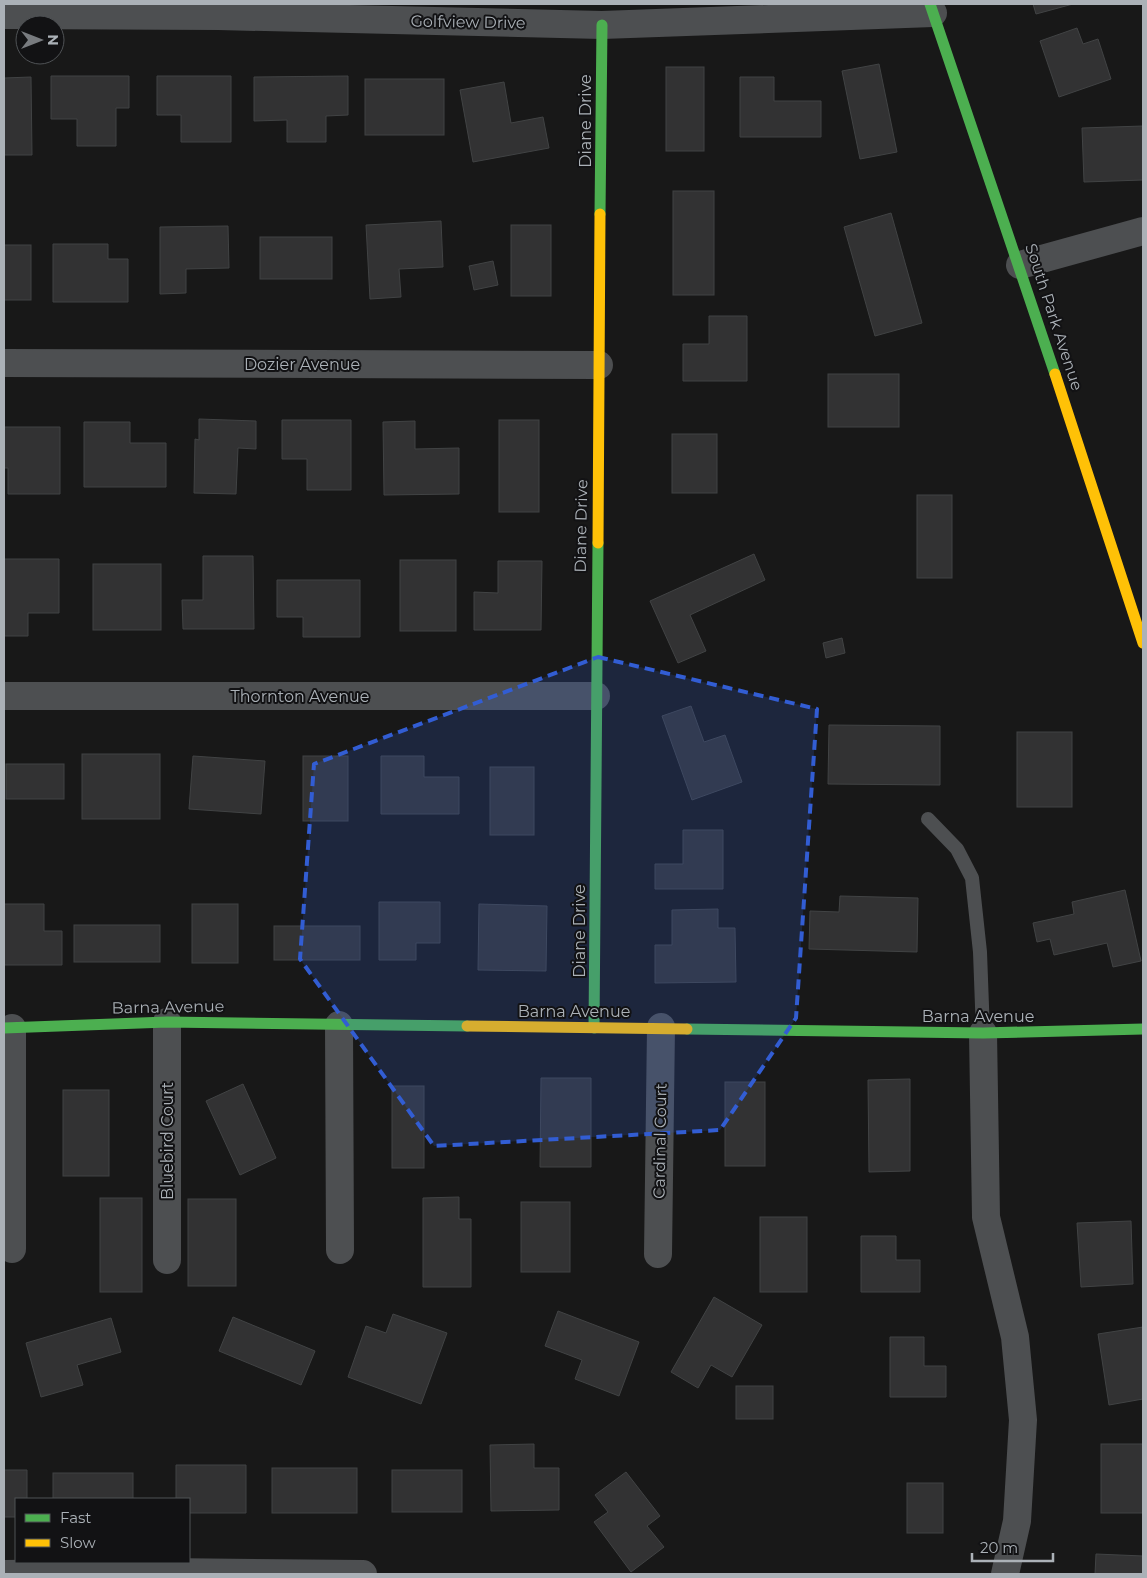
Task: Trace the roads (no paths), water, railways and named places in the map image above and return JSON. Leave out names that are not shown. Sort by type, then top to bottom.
[{"type":"street","name":"Golfview Drive","points":[[4,15],[218,10],[375,12],[602,25],[826,10],[931,8]]},
{"type":"street","name":"South Park Avenue","points":[[931,8],[1020,265],[1143,643]]},
{"type":"street","name":"Diane Drive","points":[[594,1028],[602,25]]},
{"type":"street","points":[[1020,265],[1143,231]]},
{"type":"street","name":"Dozier Avenue","points":[[4,363],[599,365]]},
{"type":"street","name":"Thornton Avenue","points":[[4,696],[596,696]]},
{"type":"street","name":"Barna Avenue","points":[[8,1028],[167,1022],[594,1028],[661,1027],[983,1033],[1143,1030]]},
{"type":"street","name":"Bluebird Court","points":[[167,1022],[167,1260]]},
{"type":"street","points":[[339,1024],[340,1250]]},
{"type":"street","name":"Cardinal Court","points":[[658,1254],[661,1027]]},
{"type":"street","points":[[8,1028],[12,1249]]},
{"type":"street","points":[[983,1033],[986,1217],[1014,1337],[1023,1420],[1017,1521],[1005,1574]]},
{"type":"street","points":[[4,1574],[363,1574]]},
{"type":"lane","points":[[928,818],[957,849],[972,878],[980,952],[983,1033]]}]
